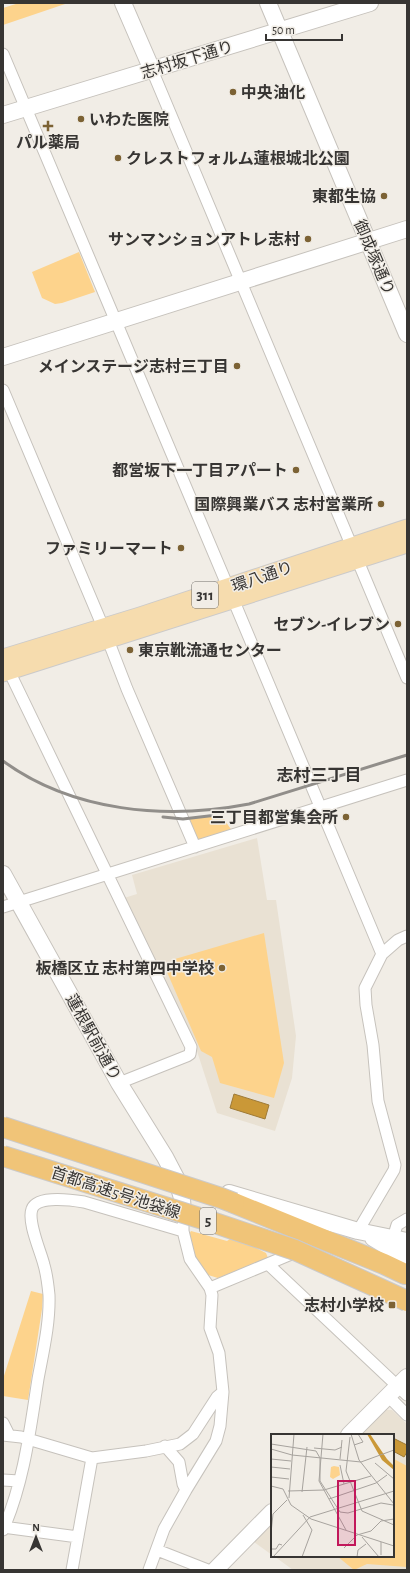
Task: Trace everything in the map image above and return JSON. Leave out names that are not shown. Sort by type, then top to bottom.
[{"type":"highway","name":"首都高速5号池袋線","points":[[3,1127],[221,1198],[384,1264],[406,1266]]},
{"type":"highway","points":[[3,1137],[160,1184],[221,1198]]},
{"type":"highway","points":[[3,1145],[197,1209],[234,1223],[272,1242]]},
{"type":"highway","name":"首都高速5号池袋線","points":[[3,1156],[296,1250],[407,1301]]},
{"type":"main road","name":"環八通り","points":[[5,668],[105,633],[354,553],[407,528]]},
{"type":"main road","name":"環八通り","points":[[354,553],[407,544]]},
{"type":"street","points":[[124,3],[407,678]]},
{"type":"street","name":"御成塚通り","points":[[268,3],[407,334]]},
{"type":"street","name":"志村坂下通り","points":[[3,115],[370,3]]},
{"type":"street","points":[[3,54],[382,954]]},
{"type":"street","points":[[3,357],[407,229]]},
{"type":"street","points":[[3,390],[127,689],[195,847]]},
{"type":"street","points":[[5,668],[191,1047],[191,1051],[187,1056],[119,1083]]},
{"type":"street","points":[[3,907],[407,780]]},
{"type":"street","name":"蓮根駅前通り","points":[[3,874],[119,1083],[165,1157],[176,1178],[182,1198],[183,1215]]},
{"type":"street","points":[[361,1232],[394,1170],[395,1165],[378,1101],[373,1045],[366,1005],[365,988],[382,954],[398,940],[407,936]]},
{"type":"street","points":[[3,1120],[176,1178],[361,1232],[400,1239],[397,1225],[407,1219]]},
{"type":"street","points":[[3,1156],[183,1215],[289,1255],[407,1307]]},
{"type":"street","points":[[78,1537],[3,1528],[20,1481],[49,1312],[45,1266],[32,1224],[32,1209],[35,1205],[50,1200],[72,1200],[84,1202],[183,1231]]},
{"type":"street","points":[[149,1570],[164,1529],[216,1440],[220,1426],[223,1392],[219,1353],[210,1328],[212,1295],[210,1288],[190,1258],[183,1231],[183,1215]]},
{"type":"street","points":[[361,1232],[406,1266]]},
{"type":"street","points":[[210,1288],[289,1255]]},
{"type":"street","points":[[268,1264],[400,1389],[407,1415]]},
{"type":"street","points":[[350,1434],[400,1389]]},
{"type":"street","points":[[3,1423],[6,1435],[28,1439],[92,1458],[131,1454],[180,1444],[193,1434],[217,1397],[223,1392]]},
{"type":"street","points":[[165,1446],[179,1462],[183,1484],[186,1490]]},
{"type":"street","points":[[72,1570],[92,1458]]},
{"type":"street","points":[[3,1480],[20,1481]]},
{"type":"street","points":[[215,1570],[271,1513]]},
{"type":"street","points":[[157,1550],[208,1570]]},
{"type":"shaded area","points":[[19,3],[68,3],[3,25],[3,8]]},
{"type":"shaded area","points":[[79,252],[95,292],[55,304],[42,298],[32,272]]},
{"type":"shaded area","points":[[221,815],[235,835],[195,847],[183,819]]},
{"type":"shaded area","name":"板橋区立 志村第四中学校","points":[[257,838],[267,900],[276,900],[296,1036],[292,1078],[275,1131],[217,1113],[196,1048],[124,898],[137,894],[132,875]]},
{"type":"shaded area","points":[[264,933],[284,1063],[274,1098],[220,1083],[212,1057],[201,1051],[167,972],[175,959]]},
{"type":"shaded area","points":[[234,1094],[269,1105],[265,1119],[230,1108]]},
{"type":"shaded area","points":[[191,1231],[227,1241],[233,1237],[238,1238],[266,1253],[268,1258],[218,1278],[208,1275],[195,1257],[189,1234]]},
{"type":"shaded area","points":[[31,1291],[43,1294],[28,1400],[3,1396],[3,1379]]},
{"type":"shaded area","points":[[385,1410],[392,1410],[407,1424],[407,1570],[293,1570],[275,1557],[394,1557],[394,1434],[361,1434]]},
{"type":"shaded area","points":[[394,1438],[407,1445],[407,1452],[404,1457],[394,1452]]},
{"type":"shaded area","points":[[394,1459],[407,1466],[407,1567],[367,1564],[354,1570],[338,1557],[394,1557]]},
{"type":"shaded area","points":[[271,1525],[271,1554],[254,1542]]},
{"type":"railway","points":[[3,761],[30,778],[59,791],[90,801],[121,808],[153,811],[185,811],[217,809],[249,804],[407,755]]},
{"type":"railway","points":[[163,817],[183,819],[217,815]]},
{"type":"place","name":"中央油化","points":[[233,92]]},
{"type":"place","name":"いわた医院","points":[[81,119]]},
{"type":"place","name":"パル薬局","points":[[48,126]]},
{"type":"place","name":"クレストフォルム蓮根城北公園","points":[[118,158]]},
{"type":"place","name":"東都生協","points":[[384,196]]},
{"type":"place","name":"サンマンションアトレ志村","points":[[308,239]]},
{"type":"place","name":"メインステージ志村三丁目","points":[[237,366]]},
{"type":"place","name":"都営坂下一丁目アパート","points":[[296,470]]},
{"type":"place","name":"国際興業バス 志村営業所","points":[[381,504]]},
{"type":"place","name":"ファミリーマート","points":[[181,548]]},
{"type":"place","name":"セブン-イレブン","points":[[398,624]]},
{"type":"place","name":"東京靴流通センター","points":[[130,650]]},
{"type":"place","name":"三丁目都営集会所","points":[[346,817]]},
{"type":"place","name":"板橋区立 志村第四中学校","points":[[222,968]]},
{"type":"place","name":"志村小学校","points":[[392,1305]]},
{"type":"district","name":"志村三丁目","points":[[319,775]]}]
